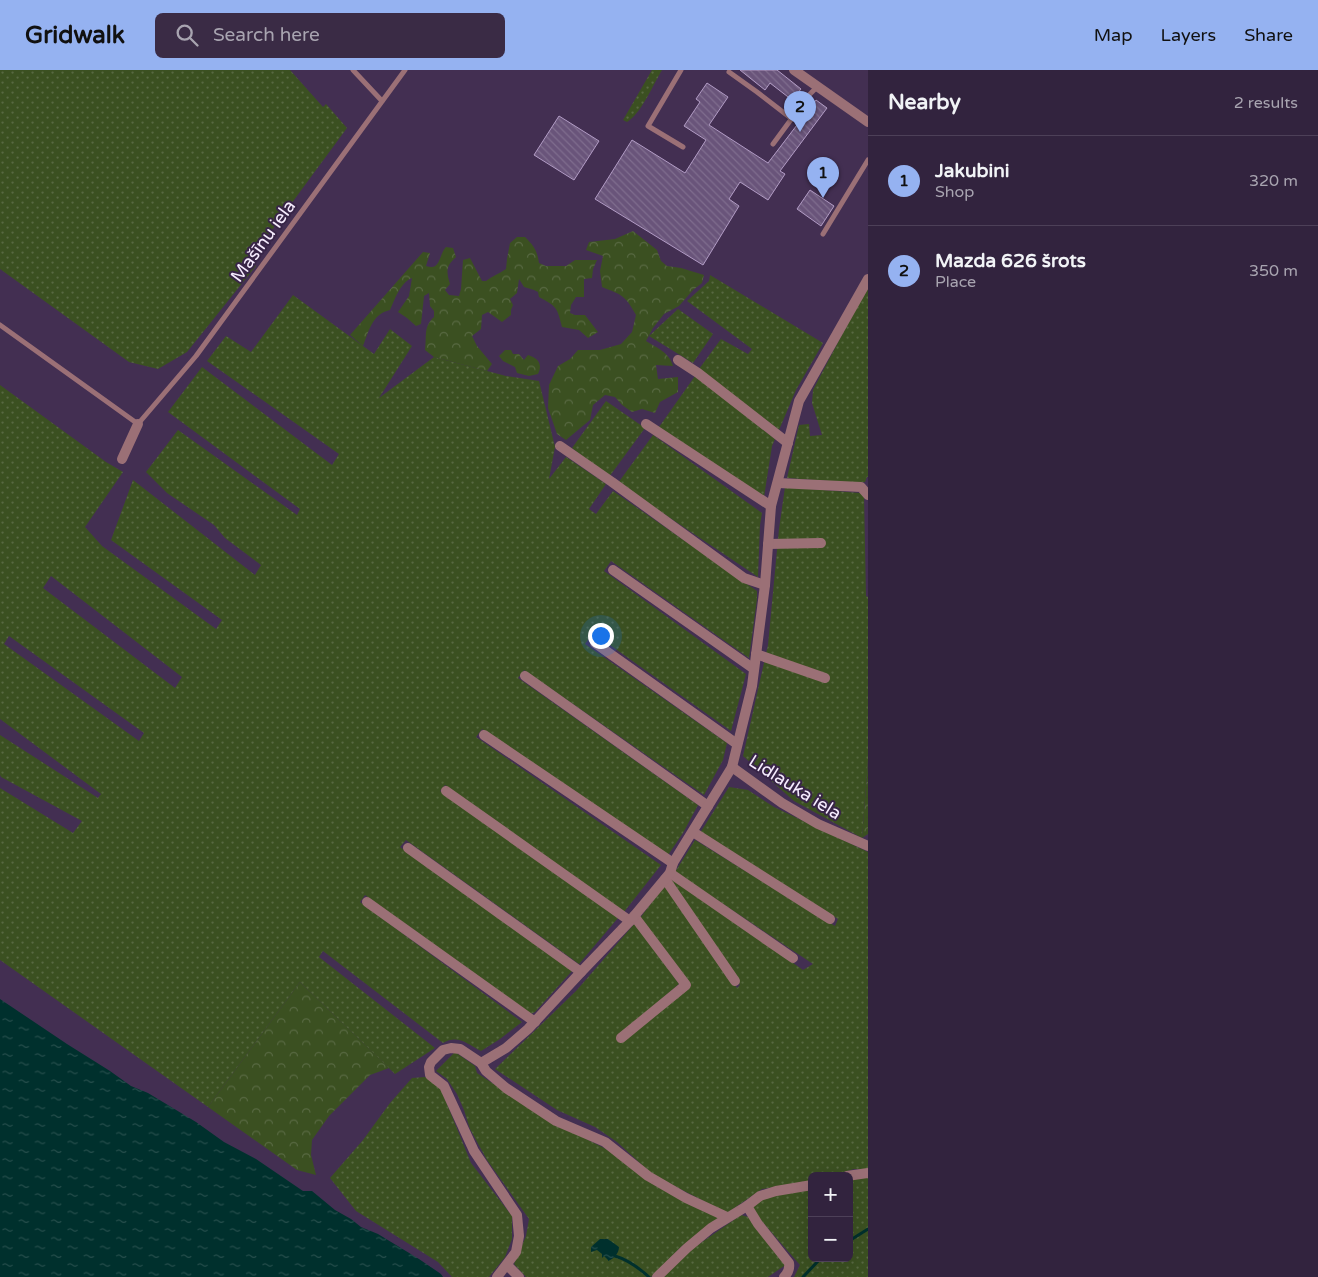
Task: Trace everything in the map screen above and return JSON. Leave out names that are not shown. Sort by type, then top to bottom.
[{"type":"street","points":[[794,70],[868,122]]},
{"type":"street","points":[[481,1063],[506,1048],[535,1022],[632,919],[669,872],[732,767],[752,686],[765,584],[772,506],[799,401],[868,279]]},
{"type":"street","points":[[678,360],[698,373],[788,443]]},
{"type":"street","points":[[122,459],[138,424]]},
{"type":"street","points":[[646,424],[772,506]]},
{"type":"street","points":[[560,446],[744,578],[765,584]]},
{"type":"street","points":[[778,483],[861,487],[868,495]]},
{"type":"street","points":[[768,544],[821,543]]},
{"type":"street","points":[[612,570],[754,669]]},
{"type":"street","points":[[595,643],[738,744]]},
{"type":"street","points":[[756,654],[825,678]]},
{"type":"street","points":[[526,676],[708,806]]},
{"type":"street","points":[[484,735],[669,872],[793,958]]},
{"type":"street","name":"Lidlauka iela","points":[[732,767],[782,803],[818,824],[868,846]]},
{"type":"street","points":[[446,791],[632,919],[686,985],[622,1038]]},
{"type":"street","points":[[692,832],[830,919]]},
{"type":"street","points":[[408,848],[581,972]]},
{"type":"street","points":[[669,872],[735,981]]},
{"type":"street","points":[[367,902],[535,1022]]},
{"type":"street","points":[[497,1277],[516,1252],[519,1236],[517,1215],[474,1151],[444,1086],[434,1079],[428,1071],[431,1062],[443,1050],[451,1048],[460,1049],[481,1063],[486,1071],[506,1088],[556,1121],[604,1142],[648,1176],[686,1198],[727,1217]]},
{"type":"street","points":[[853,1175],[868,1173]]},
{"type":"street","points":[[657,1277],[686,1248],[711,1228],[760,1196],[776,1191],[808,1186]]},
{"type":"street","points":[[747,1206],[758,1224],[789,1263],[790,1268],[784,1277]]},
{"type":"street","points":[[507,1265],[519,1277]]},
{"type":"lane","points":[[353,70],[382,101]]},
{"type":"lane","name":"Mašīnu iela","points":[[138,424],[196,356],[405,70]]},
{"type":"lane","points":[[681,70],[648,126],[683,147]]},
{"type":"lane","points":[[729,72],[792,119]]},
{"type":"lane","points":[[773,144],[816,87]]},
{"type":"lane","points":[[823,234],[868,160]]},
{"type":"lane","points":[[0,325],[138,424]]},
{"type":"green space","points":[[0,70],[290,70],[323,107],[326,104],[347,128],[249,261],[256,266],[187,352],[158,369],[129,362],[0,269]]},
{"type":"green space","points":[[652,70],[662,70],[637,113],[627,122],[623,120]]},
{"type":"green space","points":[[633,231],[657,250],[661,261],[667,266],[704,275],[702,283],[679,306],[664,314],[646,341],[669,357],[673,366],[656,365],[658,379],[678,377],[678,392],[660,402],[655,413],[642,409],[632,412],[615,397],[605,395],[593,405],[590,420],[566,440],[557,434],[548,408],[549,385],[558,366],[570,359],[578,350],[600,350],[621,344],[632,332],[636,315],[622,296],[602,287],[600,271],[603,256],[586,250],[589,242],[615,239]]},
{"type":"green space","points":[[517,237],[525,237],[531,243],[535,248],[539,263],[546,266],[566,266],[575,260],[597,260],[592,278],[584,279],[584,297],[576,297],[571,305],[570,313],[585,315],[598,332],[588,338],[579,330],[562,327],[555,308],[539,297],[538,292],[524,287],[519,279],[517,293],[510,299],[513,305],[511,315],[502,322],[488,312],[482,315],[481,329],[472,336],[477,346],[492,364],[487,371],[434,357],[425,350],[428,324],[434,317],[434,311],[430,306],[429,293],[424,296],[421,324],[416,326],[398,312],[409,296],[412,278],[401,287],[390,310],[375,319],[363,346],[350,335],[423,252],[430,253],[426,266],[431,267],[437,265],[446,247],[453,248],[456,257],[449,266],[448,276],[450,284],[445,290],[449,295],[459,296],[463,260],[470,258],[482,281],[486,281],[506,269],[510,243]]},
{"type":"green space","points":[[710,275],[823,343],[796,390],[779,430],[699,369],[721,339],[748,354],[752,349],[687,301],[709,281]]},
{"type":"green space","points":[[868,285],[868,477],[865,482],[857,483],[787,478],[799,425],[809,424],[810,436],[822,435],[812,403],[813,390]]},
{"type":"green space","points":[[293,295],[374,354],[390,329],[412,346],[379,398],[434,357],[506,376],[539,381],[555,447],[549,479],[566,457],[606,484],[589,509],[596,514],[613,491],[757,591],[757,599],[749,658],[611,561],[604,571],[746,674],[731,731],[593,633],[585,644],[727,743],[723,760],[704,795],[524,670],[518,678],[698,805],[683,833],[668,855],[482,729],[476,737],[661,865],[624,912],[445,785],[440,791],[618,918],[579,964],[406,840],[400,847],[572,971],[535,1012],[531,1014],[365,895],[360,902],[522,1022],[481,1051],[458,1040],[448,1040],[443,1043],[323,951],[319,957],[435,1048],[395,1074],[300,982],[208,1107],[0,960],[0,788],[73,833],[82,821],[1,777],[0,735],[98,798],[101,794],[0,719],[0,385],[106,462],[123,472],[85,527],[102,546],[216,629],[222,620],[111,540],[133,480],[255,575],[261,565],[225,538],[214,525],[167,493],[146,472],[178,430],[297,515],[300,509],[168,412],[202,367],[332,465],[339,454],[207,361],[226,336],[251,352]],"holes":[[[51,576],[182,677],[175,688],[43,588]],[[9,636],[144,733],[139,741],[4,644]]]},
{"type":"green space","points":[[678,309],[713,334],[693,363],[649,336]]},
{"type":"green space","points":[[505,350],[511,350],[513,354],[519,354],[524,360],[528,355],[534,358],[540,364],[538,374],[529,376],[517,373],[515,367],[503,361],[499,356]]},
{"type":"green space","points":[[695,376],[775,439],[772,446],[764,497],[659,427]]},
{"type":"green space","points":[[606,401],[645,428],[609,477],[572,448]]},
{"type":"green space","points":[[653,435],[762,513],[758,577],[618,483]]},
{"type":"green space","points":[[785,487],[860,493],[864,495],[866,596],[868,597],[868,760],[862,838],[794,801],[743,756],[768,645]]},
{"type":"green space","points":[[868,761],[868,834],[862,838]]},
{"type":"green space","points":[[729,787],[748,790],[774,807],[868,852],[868,1169],[854,1169],[844,1172],[808,1172],[808,1182],[762,1189],[727,1213],[653,1175],[617,1142],[595,1127],[557,1110],[495,1069],[576,991],[636,922],[679,984],[616,1038],[690,986],[640,918],[665,885],[737,988],[740,985],[669,880],[671,876],[803,970],[813,964],[675,872],[695,840],[835,926],[838,919],[700,833]]},
{"type":"green space","points":[[300,982],[389,1068],[370,1075],[329,1116],[312,1140],[311,1155],[316,1175],[297,1170],[208,1107]]},
{"type":"green space","points":[[455,1052],[475,1066],[477,1073],[547,1119],[606,1149],[719,1218],[682,1246],[651,1277],[526,1277],[514,1264],[526,1236],[529,1219],[487,1160],[470,1129],[457,1094],[447,1079],[436,1071]]},
{"type":"green space","points":[[425,1077],[440,1087],[471,1163],[512,1216],[512,1239],[505,1257],[489,1277],[452,1277],[438,1262],[356,1211],[330,1178],[412,1078]]},
{"type":"green space","points":[[868,1175],[868,1277],[794,1277],[800,1265],[751,1209],[761,1200],[776,1195],[808,1190],[808,1262],[853,1262],[853,1177]]},
{"type":"green space","points":[[741,1215],[752,1218],[787,1264],[768,1277],[662,1277],[692,1249]]},
{"type":"water","points":[[0,999],[131,1086],[148,1093],[196,1122],[224,1142],[256,1159],[303,1191],[312,1191],[335,1210],[361,1227],[378,1234],[419,1259],[443,1277],[0,1277]]},
{"type":"water","points":[[600,1239],[608,1239],[619,1247],[616,1256],[608,1261],[604,1256],[602,1258],[602,1254],[597,1250],[591,1252],[591,1247]]},
{"type":"building","points":[[740,70],[777,70],[801,89],[792,100],[770,83],[765,90]]},
{"type":"building","points":[[707,83],[728,97],[709,125],[768,163],[816,100],[827,108],[780,171],[785,174],[768,200],[740,182],[729,199],[739,206],[703,265],[595,199],[632,140],[685,173],[706,140],[684,126],[700,102],[696,99]]},
{"type":"building","points":[[559,116],[599,141],[574,180],[534,155]]},
{"type":"building","points":[[810,190],[834,206],[821,226],[797,209]]},
{"type":"waterway","points":[[853,1238],[868,1229]]},
{"type":"waterway","points":[[615,1256],[634,1265],[649,1277]]},
{"type":"waterway","points":[[803,1277],[817,1262]]},
{"type":"place","name":"Mazda 626 šrots","points":[[800,132]]},
{"type":"place","name":"Jakubini","points":[[823,198]]}]
